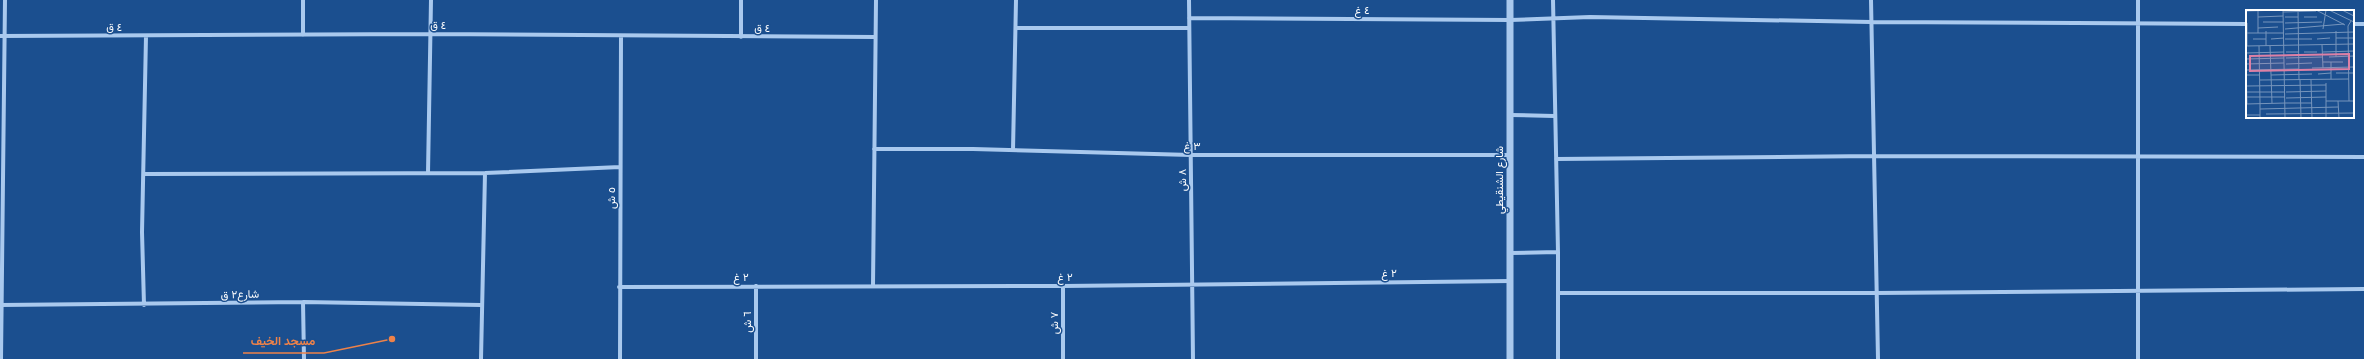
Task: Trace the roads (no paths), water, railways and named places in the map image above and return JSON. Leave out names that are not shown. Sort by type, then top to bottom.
[{"type":"street","points":[[1,359],[2,36],[5,0]]},
{"type":"street","points":[[303,0],[303,35]]},
{"type":"street","points":[[428,173],[431,0]]},
{"type":"street","points":[[741,0],[741,36]]},
{"type":"street","points":[[873,286],[876,0]]},
{"type":"street","points":[[1013,150],[1016,0]]},
{"type":"street","name":"٨ ش","points":[[1189,0],[1192,359]]},
{"type":"street","name":"شارع الشنقيطي","points":[[1510,0],[1510,359]]},
{"type":"street","points":[[1553,0],[1552,18],[1558,252],[1558,359]]},
{"type":"street","points":[[1871,0],[1878,359]]},
{"type":"street","points":[[2138,0],[2138,359]]},
{"type":"street","name":"٤ غ","points":[[1189,18],[1510,20],[1552,18],[1871,22],[2246,24]]},
{"type":"street","points":[[1016,28],[1189,28]]},
{"type":"street","name":"٤ ق","points":[[2,36],[430,34],[875,37]]},
{"type":"street","points":[[144,305],[142,232],[146,36]]},
{"type":"street","name":"٥ ش","points":[[620,36],[620,359]]},
{"type":"street","points":[[1510,115],[1554,116]]},
{"type":"street","name":"٣ غ","points":[[874,149],[1013,150],[1191,155],[1510,155]]},
{"type":"street","points":[[1556,159],[1874,156],[2139,158],[2364,157]]},
{"type":"street","points":[[144,174],[485,173],[620,167]]},
{"type":"street","points":[[481,359],[485,173]]},
{"type":"street","points":[[1511,254],[1558,252]]},
{"type":"street","name":"٢ غ","points":[[619,288],[756,286],[1063,286],[1192,283],[1511,281]]},
{"type":"street","name":"٦ ش","points":[[756,286],[756,359]]},
{"type":"street","name":"٧ ش","points":[[1063,286],[1063,359]]},
{"type":"street","points":[[1558,293],[1876,293],[2364,289]]},
{"type":"street","points":[[304,302],[304,359]]},
{"type":"street","name":"شارع٢ ق","points":[[0,305],[144,305],[304,302],[481,305]]},
{"type":"place","name":"مسجد الخيف","points":[[392,339]]}]
